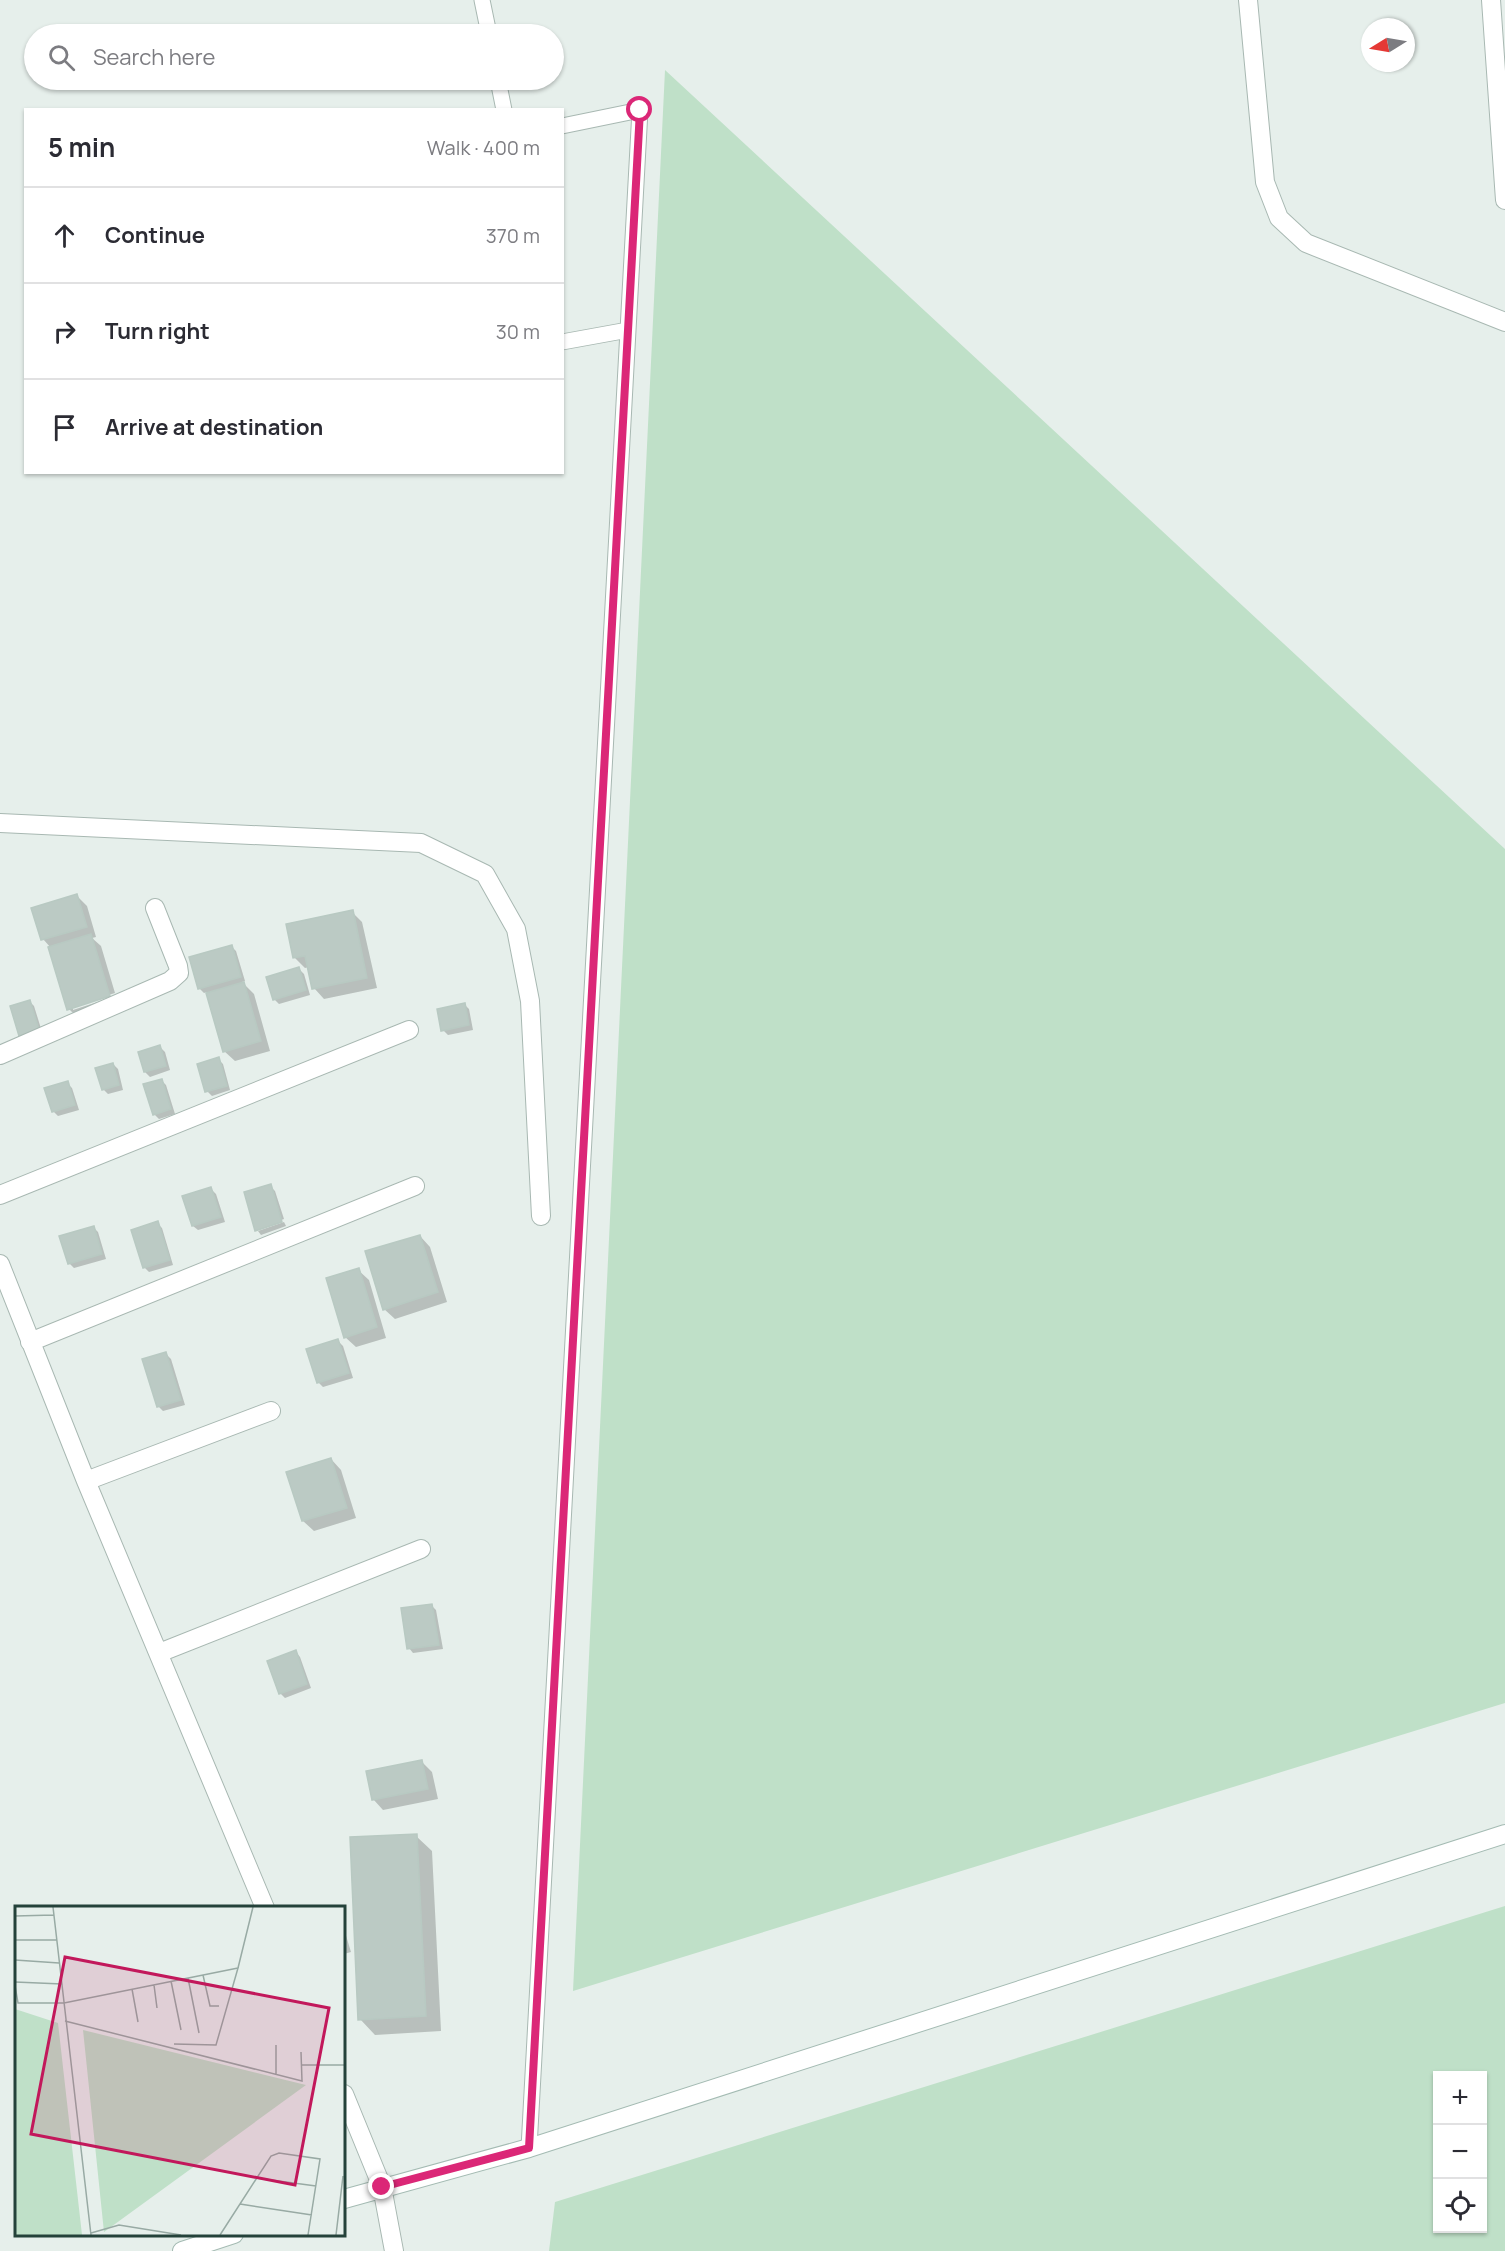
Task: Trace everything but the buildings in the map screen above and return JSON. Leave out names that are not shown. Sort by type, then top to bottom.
[{"type":"street","points":[[1248,0],[1265,182],[1279,218],[1306,243],[1505,322]]},
{"type":"street","points":[[1491,0],[1505,200]]},
{"type":"street","points":[[0,823],[420,843],[485,874],[516,929],[530,1001],[541,1216]]},
{"type":"street","points":[[0,1055],[170,981],[179,974],[155,908]]},
{"type":"street","points":[[0,1195],[409,1030]]},
{"type":"street","points":[[30,1342],[416,1186]]},
{"type":"street","points":[[0,1264],[86,1481],[264,1906]]},
{"type":"street","points":[[86,1481],[271,1411]]},
{"type":"street","points":[[159,1653],[421,1549]]},
{"type":"street","points":[[345,2199],[529,2148],[1505,1834]]},
{"type":"street","points":[[345,2096],[382,2187],[394,2251]]},
{"type":"street","points":[[182,2251],[228,2241]]},
{"type":"lane","points":[[482,0],[487,24]]},
{"type":"lane","points":[[500,90],[504,108]]},
{"type":"lane","points":[[529,2148],[640,110],[564,126]]},
{"type":"lane","points":[[564,342],[628,330]]},
{"type":"green space","points":[[665,70],[1505,849],[1505,1703],[573,1991]]},
{"type":"green space","points":[[1505,1906],[1505,2251],[549,2251],[555,2202]]},
{"type":"route","points":[[382,2187],[529,2148],[640,110]]}]
